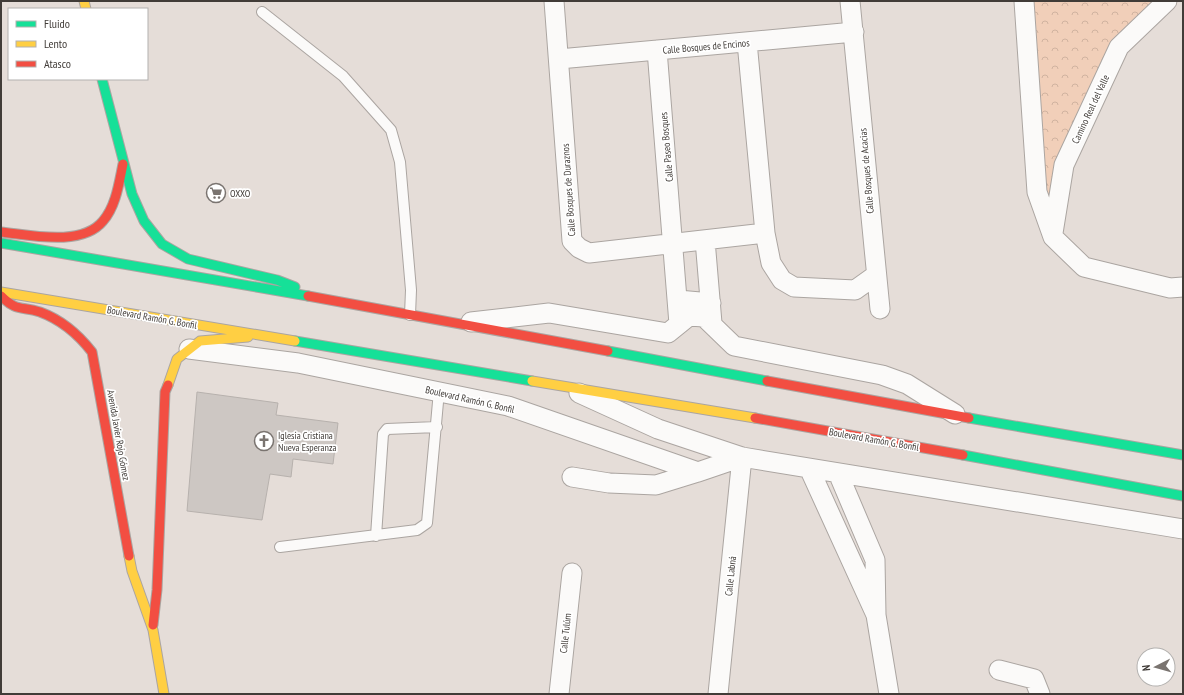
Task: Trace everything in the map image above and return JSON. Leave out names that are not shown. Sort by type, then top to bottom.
[{"type":"main road","points":[[102,80],[132,194],[144,221],[152,233],[168,248],[188,259],[277,280],[326,299]]},
{"type":"main road","points":[[1,232],[74,238],[90,232],[103,222],[116,189],[123,164]]},
{"type":"main road","points":[[1,243],[462,323],[958,416],[1183,455]]},
{"type":"main road","name":"Boulevard Ramón G. Bonfil","points":[[1,292],[130,312],[258,336],[885,440],[1183,496]]},
{"type":"main road","name":"Avenida Javier Rojo Gómez","points":[[1,296],[13,308],[38,312],[69,327],[80,335],[92,352],[132,571],[153,630],[164,694]]},
{"type":"main road","name":"Avenida Javier Rojo Gómez","points":[[153,630],[157,590],[165,392],[177,358],[200,341],[258,336]]},
{"type":"street","name":"Calle Bosques de Duraznos","points":[[554,1],[572,241],[579,248],[589,253],[705,240]]},
{"type":"street","name":"Calle Bosques de Acacias","points":[[850,1],[880,309]]},
{"type":"street","points":[[1024,1],[1037,192],[1053,237],[1084,267],[1170,288],[1183,288]]},
{"type":"street","name":"Camino Real del Valle","points":[[1053,237],[1064,165],[1120,47],[1167,1]]},
{"type":"street","name":"Calle Bosques de Encinos","points":[[559,59],[854,32]]},
{"type":"street","points":[[747,42],[765,233],[771,263],[782,280],[794,287],[855,290],[876,275]]},
{"type":"street","name":"Calle Paseo Bosques","points":[[657,50],[674,243],[679,324]]},
{"type":"street","points":[[712,323],[705,240],[765,233]]},
{"type":"street","points":[[678,300],[711,303]]},
{"type":"street","points":[[462,323],[549,313],[668,333],[689,316],[704,317],[712,323],[734,346],[882,375],[907,384],[958,416]]},
{"type":"street","name":"Boulevard Ramón G. Bonfil","points":[[189,349],[298,363],[508,406],[698,472],[742,458]]},
{"type":"street","name":"Boulevard Ramón G. Bonfil","points":[[563,386],[658,429],[742,458],[1183,529]]},
{"type":"street","name":"Calle Labná","points":[[718,694],[742,458]]},
{"type":"street","points":[[809,468],[876,615]]},
{"type":"street","points":[[572,477],[609,482],[656,485],[698,472]]},
{"type":"street","points":[[838,473],[875,560],[876,615],[889,694]]},
{"type":"street","name":"Calle Tulúm","points":[[559,694],[572,573]]},
{"type":"street","points":[[998,670],[1034,679],[1040,694]]},
{"type":"lane","points":[[262,12],[343,76],[391,130],[400,162],[411,290],[410,315]]},
{"type":"lane","points":[[280,547],[417,530],[427,522],[437,427],[439,391]]},
{"type":"lane","points":[[376,536],[383,434],[387,429],[437,427]]},
{"type":"green space","points":[[1021,1],[1159,1],[1116,46],[1051,219],[1039,192]]},
{"type":"building","name":"Iglesia Cristiana Nueva Esperanza","points":[[197,392],[278,403],[276,415],[338,423],[333,464],[293,459],[291,477],[270,474],[262,520],[187,511]]},
{"type":"traffic: fast","points":[[102,80],[132,194],[144,221],[162,244],[188,259],[277,280],[295,287]]},
{"type":"traffic: fast","points":[[1,243],[308,296]]},
{"type":"traffic: fast","points":[[295,341],[532,381]]},
{"type":"traffic: fast","points":[[608,351],[767,381]]},
{"type":"traffic: fast","points":[[969,418],[1183,455]]},
{"type":"traffic: fast","points":[[963,455],[1183,496]]},
{"type":"traffic: slow","points":[[84,1],[86,8]]},
{"type":"traffic: slow","points":[[1,292],[295,341]]},
{"type":"traffic: slow","points":[[168,385],[177,359],[200,341],[248,337]]},
{"type":"traffic: slow","points":[[532,381],[755,418]]},
{"type":"traffic: slow","points":[[129,556],[132,571],[153,630],[164,694]]},
{"type":"traffic: jam","points":[[1,232],[40,237],[69,237],[94,229],[103,221],[111,208],[123,164]]},
{"type":"traffic: jam","points":[[1,296],[15,307],[40,312],[62,323],[81,339],[92,352],[129,556]]},
{"type":"traffic: jam","points":[[308,296],[608,351]]},
{"type":"traffic: jam","points":[[767,381],[969,418]]},
{"type":"traffic: jam","points":[[153,625],[157,590],[165,392],[168,385]]},
{"type":"traffic: jam","points":[[755,418],[963,455]]},
{"type":"place","name":"OXXO","points":[[216,193]]},
{"type":"place","name":"Iglesia Cristiana Nueva Esperanza","points":[[264,441]]}]
